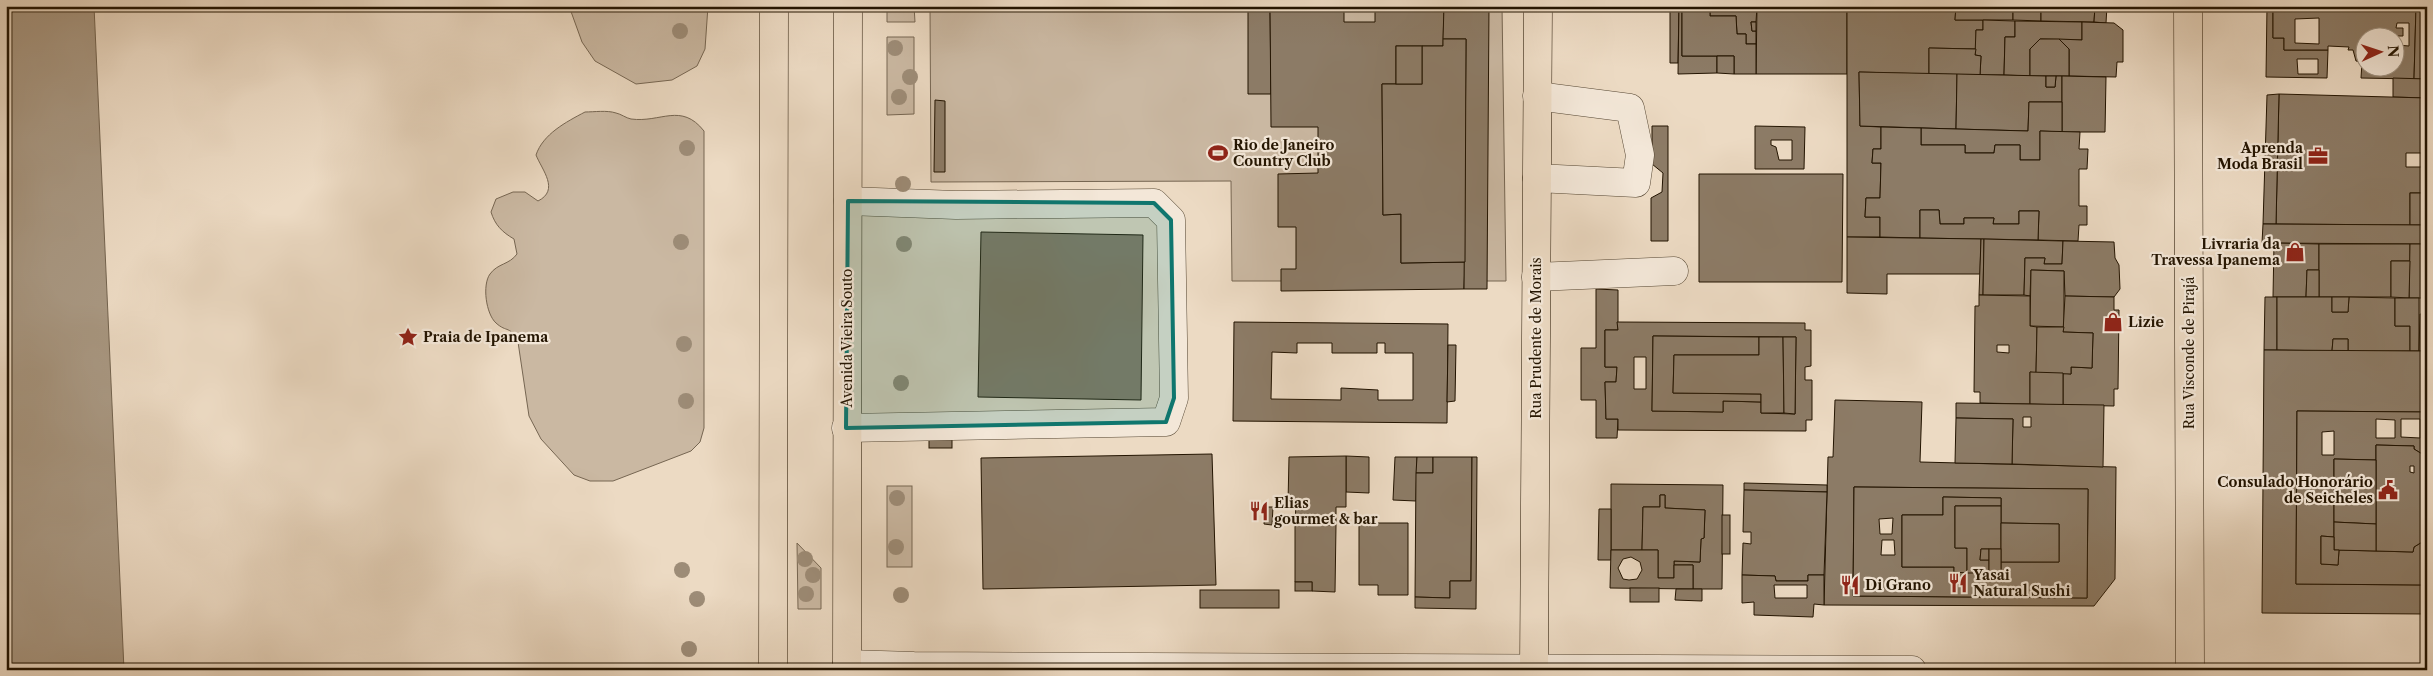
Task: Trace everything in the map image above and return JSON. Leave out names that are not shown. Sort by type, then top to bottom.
[{"type":"main road","points":[[773,670],[774,6]]},
{"type":"main road","name":"Avenida Vieira Souto","points":[[847,667],[848,6]]},
{"type":"main road","name":"Rua Prudente de Morais","points":[[1534,669],[1538,6]]},
{"type":"main road","name":"Rua Visconde de Pirajá","points":[[2188,6],[2190,670]]},
{"type":"street","points":[[1537,96],[1630,108],[1640,155],[1636,183],[1537,178]]},
{"type":"street","points":[[846,420],[1166,422],[1174,398],[1171,220],[1154,203],[946,205],[848,201]]},
{"type":"street","points":[[1536,277],[1674,271]]},
{"type":"street","points":[[846,420],[990,410]]},
{"type":"street","points":[[847,667],[1912,670]]},
{"type":"highlighted area","points":[[848,201],[1154,203],[1171,220],[1174,398],[1166,422],[846,428]]},
{"type":"shaded area","points":[[6,6],[94,6],[124,670],[6,670]]},
{"type":"shaded area","points":[[569,6],[708,6],[705,49],[697,66],[672,80],[636,84],[595,61],[582,42]]},
{"type":"shaded area","points":[[887,6],[914,6],[915,22],[887,22]]},
{"type":"shaded area","name":"Rio de Janeiro Country Club","points":[[930,6],[1502,6],[1506,281],[1232,281],[1231,181],[931,182]]},
{"type":"shaded area","points":[[887,37],[914,37],[914,114],[887,115]]},
{"type":"shaded area","points":[[585,112],[609,112],[631,119],[670,116],[687,117],[704,131],[704,428],[700,442],[691,451],[613,481],[590,481],[574,475],[541,439],[529,416],[518,342],[510,331],[500,326],[493,319],[486,299],[486,285],[490,274],[517,254],[514,239],[500,228],[491,212],[496,199],[513,192],[525,192],[538,201],[544,196],[549,186],[536,155],[539,148],[556,129]]},
{"type":"shaded area","points":[[887,486],[912,486],[912,567],[887,567]]},
{"type":"shaded area","points":[[797,543],[821,568],[821,609],[798,609]]},
{"type":"building","points":[[1248,6],[1270,6],[1271,94],[1248,94]]},
{"type":"building","points":[[1270,6],[1344,6],[1344,22],[1375,22],[1375,6],[1444,6],[1443,46],[1396,46],[1396,84],[1382,84],[1383,215],[1401,214],[1401,263],[1465,262],[1464,289],[1281,291],[1281,269],[1296,269],[1296,227],[1278,227],[1278,174],[1318,173],[1318,127],[1271,127]]},
{"type":"building","points":[[1444,6],[1489,6],[1487,289],[1464,289],[1466,39],[1443,39]]},
{"type":"building","points":[[1670,6],[1679,6],[1678,63],[1670,63]]},
{"type":"building","points":[[1679,6],[1757,6],[1756,22],[1751,22],[1752,31],[1756,31],[1756,44],[1746,44],[1746,34],[1737,34],[1736,16],[1710,16],[1710,11],[1682,11],[1682,56],[1717,56],[1717,73],[1678,74]]},
{"type":"building","points":[[1757,6],[1847,6],[1847,74],[1756,74]]},
{"type":"building","points":[[1847,6],[1956,6],[1955,20],[1983,20],[1983,30],[1976,30],[1976,49],[1929,48],[1929,74],[1859,72],[1860,126],[1881,127],[1881,149],[1873,149],[1872,163],[1881,163],[1880,198],[1866,198],[1865,217],[1880,217],[1880,237],[1847,237]]},
{"type":"building","points":[[1956,6],[2013,6],[2013,20],[1955,20]]},
{"type":"building","points":[[2013,6],[2041,6],[2041,21],[2013,20]]},
{"type":"building","points":[[2041,6],[2095,6],[2094,22],[2041,21]]},
{"type":"building","points":[[2095,6],[2107,6],[2106,23],[2094,22]]},
{"type":"building","points":[[2267,6],[2273,6],[2273,38],[2284,38],[2284,50],[2328,50],[2327,78],[2266,77]],"holes":[[[2297,59],[2318,59],[2318,74],[2298,74]]]},
{"type":"building","points":[[2273,6],[2416,6],[2414,79],[2361,78],[2406,78],[2406,46],[2409,46],[2409,23],[2397,23],[2396,28],[2356,28],[2356,61],[2353,50],[2348,50],[2349,47],[2328,46],[2328,50],[2284,50],[2284,38],[2273,38]],"holes":[[[2319,18],[2319,44],[2295,43],[2295,19]]]},
{"type":"building","points":[[2416,6],[2427,6],[2427,79],[2414,79]]},
{"type":"building","points":[[1682,11],[1710,11],[1710,16],[1736,16],[1737,34],[1746,34],[1746,44],[1756,44],[1756,74],[1734,74],[1734,56],[1682,56]]},
{"type":"building","points":[[1983,20],[2015,21],[2015,37],[2005,37],[2004,75],[1980,75],[1981,56],[1975,55],[1976,30],[1983,30]]},
{"type":"building","points":[[2015,21],[2082,22],[2082,40],[2040,39],[2030,49],[2030,76],[2004,75],[2005,37],[2015,37]]},
{"type":"building","points":[[1751,22],[1756,22],[1756,31],[1752,31]]},
{"type":"building","points":[[2082,22],[2114,23],[2123,30],[2123,62],[2117,62],[2116,77],[2069,76],[2069,49],[2059,39],[2082,40]]},
{"type":"building","points":[[1443,39],[1466,39],[1465,262],[1401,263],[1401,214],[1383,215],[1382,84],[1422,84],[1422,46],[1443,46]]},
{"type":"building","points":[[2040,39],[2059,39],[2069,49],[2069,76],[2030,76],[2030,49]]},
{"type":"building","points":[[1396,46],[1422,46],[1422,84],[1396,84]]},
{"type":"building","points":[[1929,48],[1976,49],[1975,55],[1981,56],[1980,75],[1929,74]]},
{"type":"building","points":[[1717,56],[1734,56],[1734,74],[1717,73]]},
{"type":"building","points":[[1859,72],[1957,74],[1956,129],[1860,126]]},
{"type":"building","points":[[1957,74],[2046,76],[2046,87],[2055,87],[2056,76],[2062,76],[2062,102],[2029,102],[2028,131],[1956,129]]},
{"type":"building","points":[[2046,76],[2056,76],[2055,87],[2046,87]]},
{"type":"building","points":[[2062,76],[2106,77],[2105,132],[2062,132]]},
{"type":"building","points":[[2393,78],[2427,79],[2427,98],[2393,97]]},
{"type":"building","points":[[2279,94],[2427,98],[2427,193],[2410,193],[2410,225],[2276,224]],"holes":[[[2406,153],[2421,153],[2421,167],[2406,167]]]},
{"type":"building","points":[[2279,94],[2276,224],[2263,224],[2267,95]]},
{"type":"building","points":[[935,100],[945,101],[945,172],[934,172]]},
{"type":"building","points":[[2029,102],[2062,102],[2062,132],[2040,131],[2040,160],[2020,160],[2020,145],[1995,145],[1994,153],[1965,153],[1965,145],[1921,145],[1921,128],[2028,131]]},
{"type":"building","points":[[1652,126],[1668,126],[1668,241],[1651,241],[1651,198],[1662,192],[1663,173],[1652,164]]},
{"type":"building","points":[[1755,126],[1805,127],[1804,169],[1755,169]],"holes":[[[1771,140],[1792,140],[1792,160],[1779,160],[1776,147],[1771,145]]]},
{"type":"building","points":[[1881,127],[1921,128],[1921,145],[1965,145],[1965,153],[1994,153],[1995,145],[2020,145],[2020,160],[2040,160],[2040,131],[2080,132],[2079,149],[2088,149],[2087,169],[2079,169],[2079,206],[2087,206],[2087,225],[2079,225],[2078,241],[2038,240],[2039,211],[2019,211],[2019,224],[1993,224],[1994,218],[1964,218],[1964,224],[1940,224],[1939,210],[1920,210],[1920,238],[1880,237],[1880,217],[1865,217],[1866,198],[1880,198],[1881,163],[1872,163],[1873,149],[1881,149]]},
{"type":"building","points":[[1699,174],[1843,174],[1842,282],[1699,282]]},
{"type":"building","points":[[2410,193],[2427,193],[2427,225],[2410,225]]},
{"type":"building","points":[[1920,210],[1939,210],[1940,224],[1964,224],[1964,218],[1994,218],[1993,224],[2019,224],[2019,211],[2039,211],[2038,240],[1920,238]]},
{"type":"building","points":[[2263,224],[2427,225],[2427,244],[2262,243]]},
{"type":"building","points":[[981,232],[1143,235],[1141,400],[978,397]]},
{"type":"building","points":[[1847,237],[1981,239],[1980,274],[1887,274],[1887,294],[1847,293]]},
{"type":"building","points":[[1981,239],[1984,239],[1983,295],[1979,295]]},
{"type":"building","points":[[1984,239],[2063,241],[2062,264],[2044,264],[2045,258],[2025,258],[2024,295],[1983,295]]},
{"type":"building","points":[[2063,241],[2114,242],[2115,258],[2119,265],[2120,289],[2114,297],[2065,296],[2064,271],[2031,270],[2030,296],[2024,295],[2025,258],[2045,258],[2044,264],[2062,264]]},
{"type":"building","points":[[2274,243],[2319,244],[2319,270],[2307,270],[2306,297],[2273,297]]},
{"type":"building","points":[[2319,244],[2410,244],[2410,261],[2391,261],[2391,297],[2319,297]]},
{"type":"building","points":[[2410,244],[2427,244],[2427,298],[2409,298]]},
{"type":"building","points":[[2391,261],[2410,261],[2409,298],[2391,297]]},
{"type":"building","points":[[2031,270],[2064,271],[2064,327],[2030,326]]},
{"type":"building","points":[[2307,270],[2319,270],[2319,297],[2306,297]]},
{"type":"building","points":[[1596,289],[1618,290],[1618,330],[1605,330],[1605,367],[1617,367],[1616,382],[1605,382],[1606,419],[1618,419],[1617,438],[1596,438],[1596,400],[1581,400],[1581,348],[1596,348]]},
{"type":"building","points":[[1979,295],[2030,296],[2030,326],[2037,327],[2036,373],[2030,372],[2030,404],[1980,403],[1980,392],[1974,392],[1975,306],[1979,306]],"holes":[[[1997,345],[2009,345],[2009,353],[1997,352]]]},
{"type":"building","points":[[2065,296],[2114,297],[2114,310],[2119,310],[2118,389],[2114,389],[2114,406],[2063,405],[2063,373],[2071,374],[2071,367],[2092,368],[2093,333],[2063,332]]},
{"type":"building","points":[[2265,297],[2277,297],[2277,350],[2264,350]]},
{"type":"building","points":[[2277,297],[2332,297],[2332,312],[2348,312],[2349,297],[2395,298],[2395,326],[2410,326],[2410,351],[2348,351],[2348,339],[2333,339],[2332,351],[2277,350]]},
{"type":"building","points":[[2332,297],[2349,297],[2348,312],[2332,312]]},
{"type":"building","points":[[2395,298],[2419,298],[2419,351],[2410,351],[2410,326],[2395,326]]},
{"type":"building","points":[[2420,314],[2427,315],[2427,351],[2419,351]]},
{"type":"building","points":[[1234,322],[1448,324],[1447,423],[1233,421]],"holes":[[[1297,343],[1332,343],[1332,353],[1377,353],[1377,343],[1385,343],[1385,353],[1413,353],[1413,400],[1378,400],[1378,390],[1341,388],[1341,400],[1271,399],[1272,352],[1297,353]]]},
{"type":"building","points":[[1617,322],[1805,323],[1805,330],[1811,330],[1811,366],[1805,367],[1805,380],[1812,380],[1812,420],[1806,420],[1806,431],[1618,430],[1618,419],[1606,419],[1605,382],[1616,382],[1617,367],[1605,367],[1605,330],[1618,330]],"holes":[[[1653,336],[1796,337],[1795,414],[1761,413],[1761,402],[1723,401],[1723,412],[1652,411]],[[1634,357],[1646,357],[1646,389],[1634,389]]]},
{"type":"building","points":[[2037,327],[2064,327],[2063,332],[2093,333],[2092,368],[2071,367],[2071,374],[2036,373]]},
{"type":"building","points":[[1653,336],[1759,337],[1759,355],[1674,355],[1673,393],[1761,394],[1761,402],[1723,401],[1723,412],[1652,411]]},
{"type":"building","points":[[1759,337],[1783,337],[1784,413],[1761,413],[1761,394],[1673,393],[1674,355],[1759,355]]},
{"type":"building","points":[[1783,337],[1796,337],[1795,414],[1784,413]]},
{"type":"building","points":[[2333,339],[2348,339],[2348,351],[2332,351]]},
{"type":"building","points":[[1448,345],[1456,345],[1455,401],[1447,402]]},
{"type":"building","points":[[2264,350],[2427,351],[2427,412],[2297,411],[2296,584],[2427,585],[2427,614],[2262,613]]},
{"type":"building","points":[[2030,372],[2063,373],[2063,405],[2030,404]]},
{"type":"building","points":[[1835,400],[1922,402],[1920,462],[2116,467],[2115,579],[2094,606],[1824,605],[1828,457],[1833,457]],"holes":[[[1854,487],[2088,489],[2087,598],[1853,596]]]},
{"type":"building","points":[[1956,403],[2104,405],[2103,467],[2012,464],[2013,419],[1956,418]],"holes":[[[2023,417],[2031,417],[2031,427],[2023,427]]]},
{"type":"building","points":[[2297,411],[2427,412],[2427,420],[2424,420],[2424,438],[2427,438],[2427,457],[2414,449],[2414,446],[2376,445],[2376,460],[2334,459],[2334,537],[2321,536],[2321,564],[2338,565],[2339,550],[2413,552],[2414,547],[2427,539],[2427,585],[2296,584]],"holes":[[[2376,419],[2395,420],[2395,438],[2376,438]],[[2401,419],[2420,419],[2420,438],[2401,437]],[[2334,431],[2334,455],[2322,455],[2322,432]]]},
{"type":"building","points":[[1956,418],[2013,419],[2012,464],[1955,463]]},
{"type":"building","points":[[929,438],[952,438],[952,448],[929,448]]},
{"type":"building","points":[[2376,445],[2414,446],[2414,449],[2427,457],[2427,539],[2414,547],[2413,552],[2376,551]],"holes":[[[2410,466],[2414,466],[2414,473],[2410,472]]]},
{"type":"building","points":[[1212,454],[1216,585],[983,589],[981,458]]},
{"type":"building","points":[[1346,456],[1369,457],[1369,493],[1346,492]]},
{"type":"building","points":[[1346,456],[1346,507],[1336,507],[1336,525],[1295,525],[1296,503],[1288,503],[1289,457]]},
{"type":"building","points":[[1395,457],[1417,457],[1416,501],[1393,500]]},
{"type":"building","points":[[1417,457],[1433,457],[1433,473],[1416,473]]},
{"type":"building","points":[[1433,457],[1472,457],[1471,581],[1450,581],[1450,598],[1415,597],[1416,473],[1433,473]]},
{"type":"building","points":[[1472,457],[1477,457],[1476,609],[1415,608],[1415,597],[1450,598],[1450,581],[1471,581]]},
{"type":"building","points":[[2334,459],[2376,460],[2376,524],[2334,522]]},
{"type":"building","points":[[1744,483],[1827,485],[1827,492],[1744,490]]},
{"type":"building","points":[[1611,484],[1723,485],[1722,589],[1693,589],[1693,565],[1674,565],[1674,561],[1700,562],[1701,539],[1704,538],[1705,510],[1665,508],[1665,495],[1660,495],[1660,507],[1643,507],[1642,550],[1611,550]]},
{"type":"building","points":[[1854,487],[2088,489],[2087,598],[1853,596]],"holes":[[[1943,497],[2001,498],[2001,523],[2059,524],[2059,562],[2001,562],[2001,573],[1954,572],[1954,567],[1902,567],[1902,515],[1943,515]],[[1893,518],[1892,534],[1880,534],[1879,519]],[[1882,540],[1894,540],[1895,555],[1881,555]]]},
{"type":"building","points":[[1744,490],[1827,492],[1824,575],[1808,575],[1808,581],[1776,581],[1775,576],[1742,575],[1743,543],[1751,544],[1751,532],[1743,532]]},
{"type":"building","points":[[1660,495],[1665,495],[1665,508],[1705,510],[1704,538],[1701,539],[1700,562],[1674,561],[1674,578],[1658,578],[1658,550],[1642,550],[1643,507],[1660,507]]},
{"type":"building","points":[[1943,497],[2001,498],[2001,506],[1955,506],[1955,548],[1967,548],[1967,573],[1954,572],[1954,567],[1902,567],[1902,515],[1943,515]]},
{"type":"building","points":[[1955,506],[2001,506],[2001,549],[1981,549],[1980,560],[1989,560],[1989,573],[1967,573],[1967,548],[1955,548]]},
{"type":"building","points":[[1265,507],[1273,507],[1272,525],[1264,524]]},
{"type":"building","points":[[1599,509],[1611,509],[1611,560],[1598,560]]},
{"type":"building","points":[[1722,515],[1730,515],[1730,554],[1722,554]]},
{"type":"building","points":[[2334,522],[2376,524],[2376,551],[2334,550]]},
{"type":"building","points":[[1359,523],[1408,523],[1408,595],[1378,595],[1378,585],[1359,585]]},
{"type":"building","points":[[2001,523],[2059,524],[2059,562],[2001,562]]},
{"type":"building","points":[[1295,525],[1336,525],[1335,592],[1312,591],[1312,582],[1295,582]]},
{"type":"building","points":[[2321,536],[2334,537],[2334,550],[2339,550],[2338,565],[2321,564]]},
{"type":"building","points":[[1981,549],[1989,549],[1989,560],[1980,560]]},
{"type":"building","points":[[1989,549],[2001,549],[2001,573],[1989,573]]},
{"type":"building","points":[[1611,550],[1658,550],[1658,578],[1674,578],[1674,565],[1693,565],[1693,589],[1610,588]],"holes":[[[1631,557],[1640,562],[1642,570],[1637,579],[1623,579],[1618,568],[1623,559]]]},
{"type":"building","points":[[1742,575],[1775,576],[1776,581],[1808,581],[1808,575],[1824,575],[1824,605],[1814,604],[1813,617],[1754,615],[1754,602],[1742,603]],"holes":[[[1774,585],[1807,585],[1807,598],[1775,598]]]},
{"type":"building","points":[[1295,582],[1312,582],[1312,591],[1295,591]]},
{"type":"building","points":[[1630,588],[1659,588],[1659,602],[1630,602]]},
{"type":"building","points":[[1676,589],[1702,589],[1702,601],[1675,600]]},
{"type":"building","points":[[1200,590],[1279,590],[1279,608],[1200,608]]},
{"type":"place","name":"Rio de Janeiro Country Club","points":[[1218,153]]},
{"type":"place","name":"Aprenda Moda Brasil","points":[[2318,156]]},
{"type":"place","name":"Livraria da Travessa Ipanema","points":[[2295,252]]},
{"type":"place","name":"Lizie","points":[[2113,322]]},
{"type":"place","name":"Praia de Ipanema","points":[[408,337]]},
{"type":"place","name":"Consulado Honorário de Seicheles","points":[[2388,490]]},
{"type":"place","name":"Elias gourmet & bar","points":[[1259,511]]},
{"type":"place","name":"Yasai Natural Sushi","points":[[1958,583]]},
{"type":"place","name":"Di Grano","points":[[1850,585]]}]
